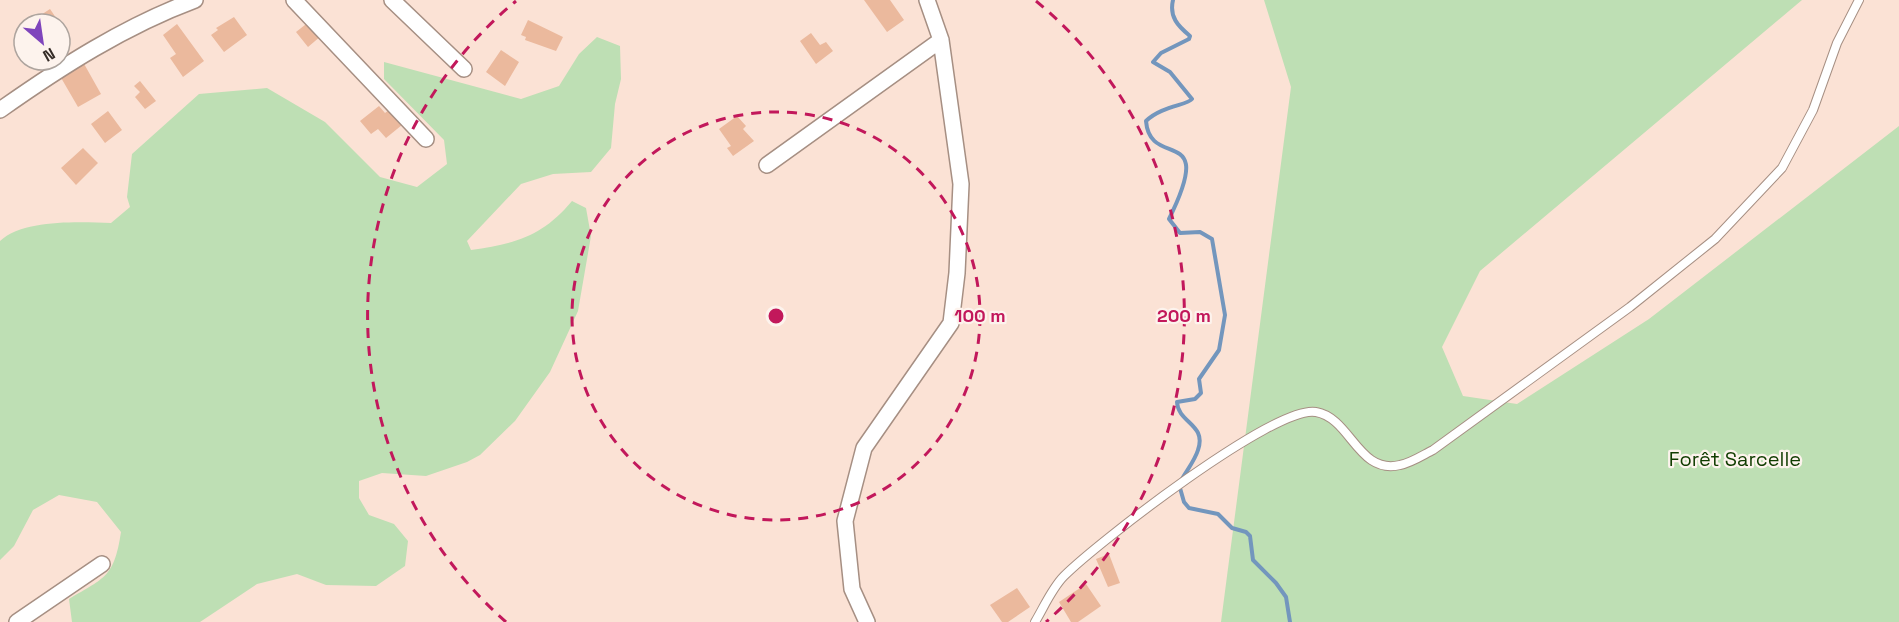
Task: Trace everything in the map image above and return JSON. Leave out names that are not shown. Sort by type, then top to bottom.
[{"type":"street","points":[[0,110],[43,80],[133,27],[195,0]]},
{"type":"street","points":[[294,0],[426,139]]},
{"type":"street","points":[[392,0],[464,69]]},
{"type":"street","points":[[867,622],[852,589],[845,521],[864,447],[951,322],[957,273],[961,184],[940,40],[927,0]]},
{"type":"street","points":[[767,165],[940,40]]},
{"type":"street","points":[[17,622],[102,564]]},
{"type":"lane","points":[[1035,622],[1062,578],[1113,532],[1167,491],[1277,424],[1303,411],[1318,412],[1336,423],[1364,456],[1383,465],[1400,465],[1433,450],[1630,307],[1715,239],[1782,168],[1813,110],[1837,43],[1859,0]]},
{"type":"green space","name":"Forêt Sarcelle","points":[[1264,0],[1802,0],[1480,271],[1442,347],[1463,396],[1517,404],[1649,319],[1899,126],[1899,622],[1221,622],[1291,87]]},
{"type":"green space","points":[[597,37],[620,46],[621,79],[615,104],[611,148],[591,172],[553,174],[521,184],[467,241],[471,250],[501,245],[539,230],[550,223],[572,201],[586,208],[591,236],[578,311],[550,372],[515,421],[480,455],[467,462],[426,476],[382,473],[359,481],[359,498],[369,515],[394,524],[408,541],[405,566],[376,586],[326,585],[297,574],[257,584],[200,622],[72,622],[69,599],[92,586],[106,574],[115,558],[121,532],[97,502],[59,495],[33,510],[14,546],[0,560],[0,241],[10,234],[37,225],[68,222],[111,223],[130,207],[127,197],[132,154],[199,94],[267,88],[325,122],[380,177],[417,187],[447,164],[444,140],[384,79],[384,62],[521,99],[559,86],[579,54]]},
{"type":"building","points":[[864,0],[890,0],[904,20],[887,32]]},
{"type":"building","points":[[234,17],[247,35],[224,52],[211,35],[218,30],[216,28]]},
{"type":"building","points":[[528,20],[563,37],[556,51],[525,40],[526,37],[521,35]]},
{"type":"building","points":[[310,21],[321,36],[308,47],[296,32]]},
{"type":"building","points":[[177,24],[204,61],[183,77],[170,58],[176,54],[163,35]]},
{"type":"building","points":[[811,33],[820,45],[826,42],[833,51],[816,64],[800,41]]},
{"type":"building","points":[[501,50],[519,62],[505,86],[486,72]]},
{"type":"building","points":[[83,62],[101,94],[78,107],[60,76],[72,72],[72,69]]},
{"type":"building","points":[[140,81],[156,101],[145,109],[135,97],[140,92],[134,86]]},
{"type":"building","points":[[379,106],[385,113],[389,110],[402,125],[386,138],[378,129],[371,134],[360,121]]},
{"type":"building","points":[[108,111],[122,130],[105,143],[91,124]]},
{"type":"building","points":[[737,116],[746,126],[743,129],[754,141],[733,156],[727,148],[731,146],[719,129]]},
{"type":"building","points":[[83,148],[98,163],[76,185],[61,168]]},
{"type":"building","points":[[1109,554],[1120,583],[1108,587],[1096,559]]},
{"type":"building","points":[[1086,584],[1101,606],[1078,622],[1071,622],[1059,602]]},
{"type":"building","points":[[1017,588],[1030,607],[1008,622],[1002,622],[990,605]]},
{"type":"waterway","points":[[1173,0],[1173,16],[1190,36],[1189,39],[1161,53],[1153,62],[1170,72],[1192,99],[1159,112],[1146,121],[1150,136],[1158,144],[1177,152],[1184,159],[1186,170],[1182,189],[1169,219],[1180,233],[1200,232],[1212,239],[1225,315],[1219,350],[1199,379],[1201,393],[1195,399],[1177,402],[1182,415],[1199,434],[1200,441],[1195,457],[1182,479]]},
{"type":"waterway","points":[[1180,488],[1184,502],[1189,508],[1218,514],[1232,528],[1246,532],[1250,536],[1253,560],[1276,583],[1286,597],[1290,622]]}]
